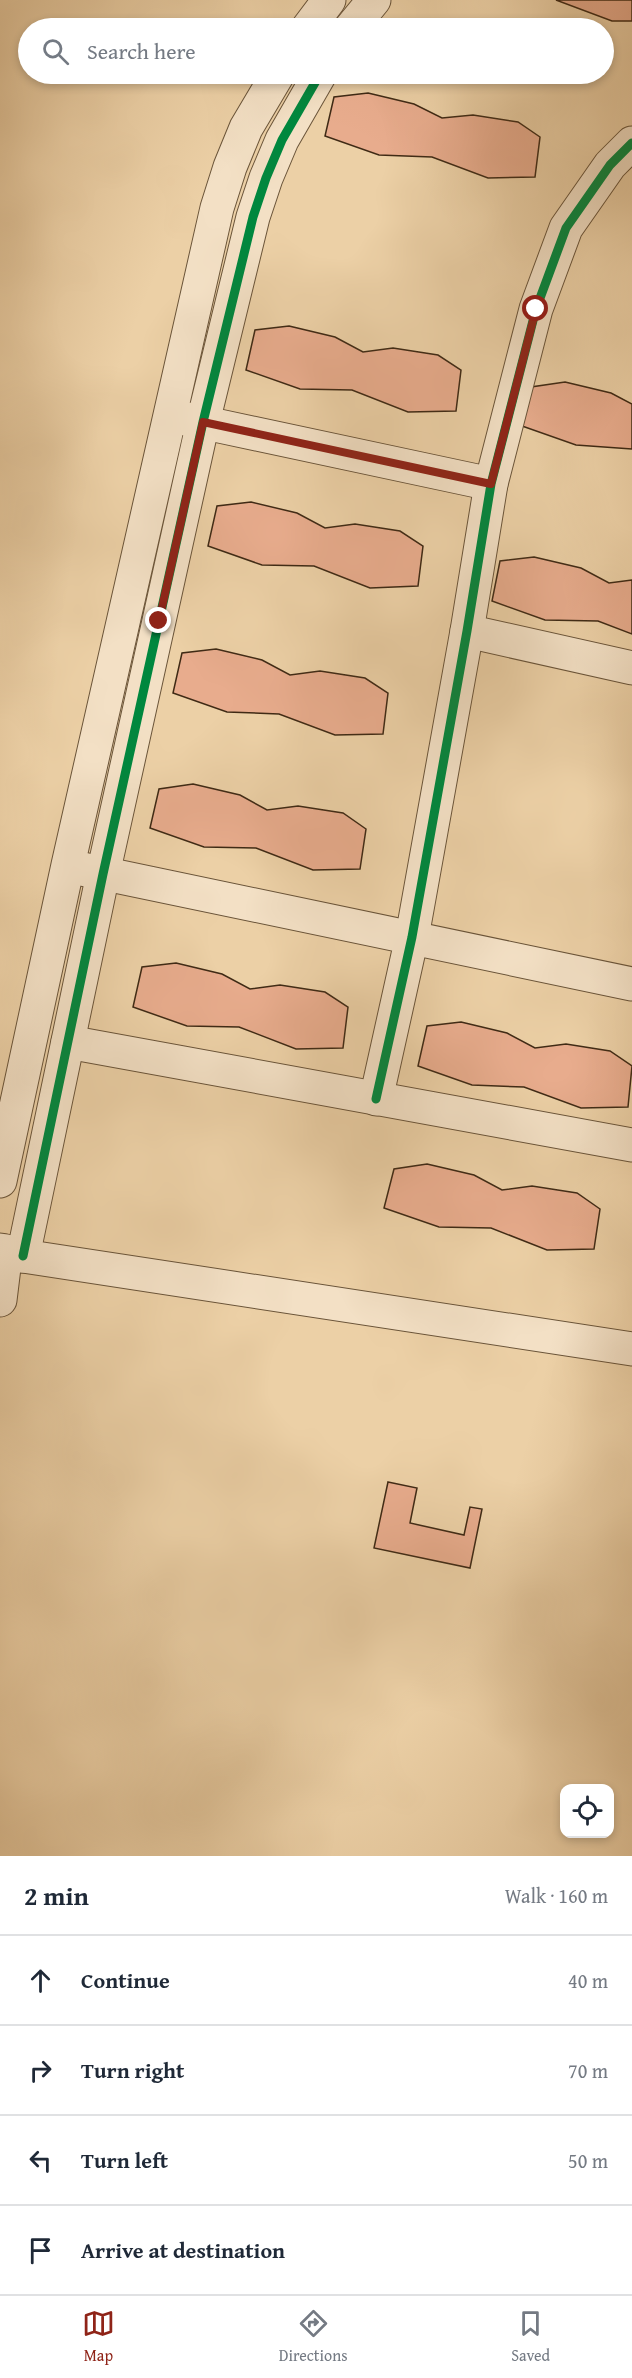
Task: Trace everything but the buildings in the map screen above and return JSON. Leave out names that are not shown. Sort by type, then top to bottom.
[{"type":"street","points":[[316,18],[329,0]]},
{"type":"street","points":[[359,18],[374,0]]},
{"type":"street","points":[[0,1181],[68,866],[218,207],[230,167],[246,128],[272,84]]},
{"type":"street","points":[[0,1300],[10,1252],[68,1042],[203,422],[254,217],[266,178],[282,140],[314,84]]},
{"type":"street","points":[[376,1099],[412,937],[468,631],[491,484],[536,309],[566,228],[610,165],[632,143]]},
{"type":"street","points":[[171,416],[491,484]]},
{"type":"street","points":[[468,631],[632,668]]},
{"type":"street","points":[[68,866],[632,984]]},
{"type":"street","points":[[68,1042],[632,1145]]},
{"type":"street","points":[[10,1252],[632,1349]]},
{"type":"cycle path","points":[[23,1256],[103,874],[203,422],[253,217],[282,140],[314,84]]},
{"type":"cycle path","points":[[376,1099],[412,937],[491,484],[536,309],[566,228],[610,165],[632,143]]},
{"type":"route","points":[[159,621],[203,422],[491,484],[536,309]]}]
